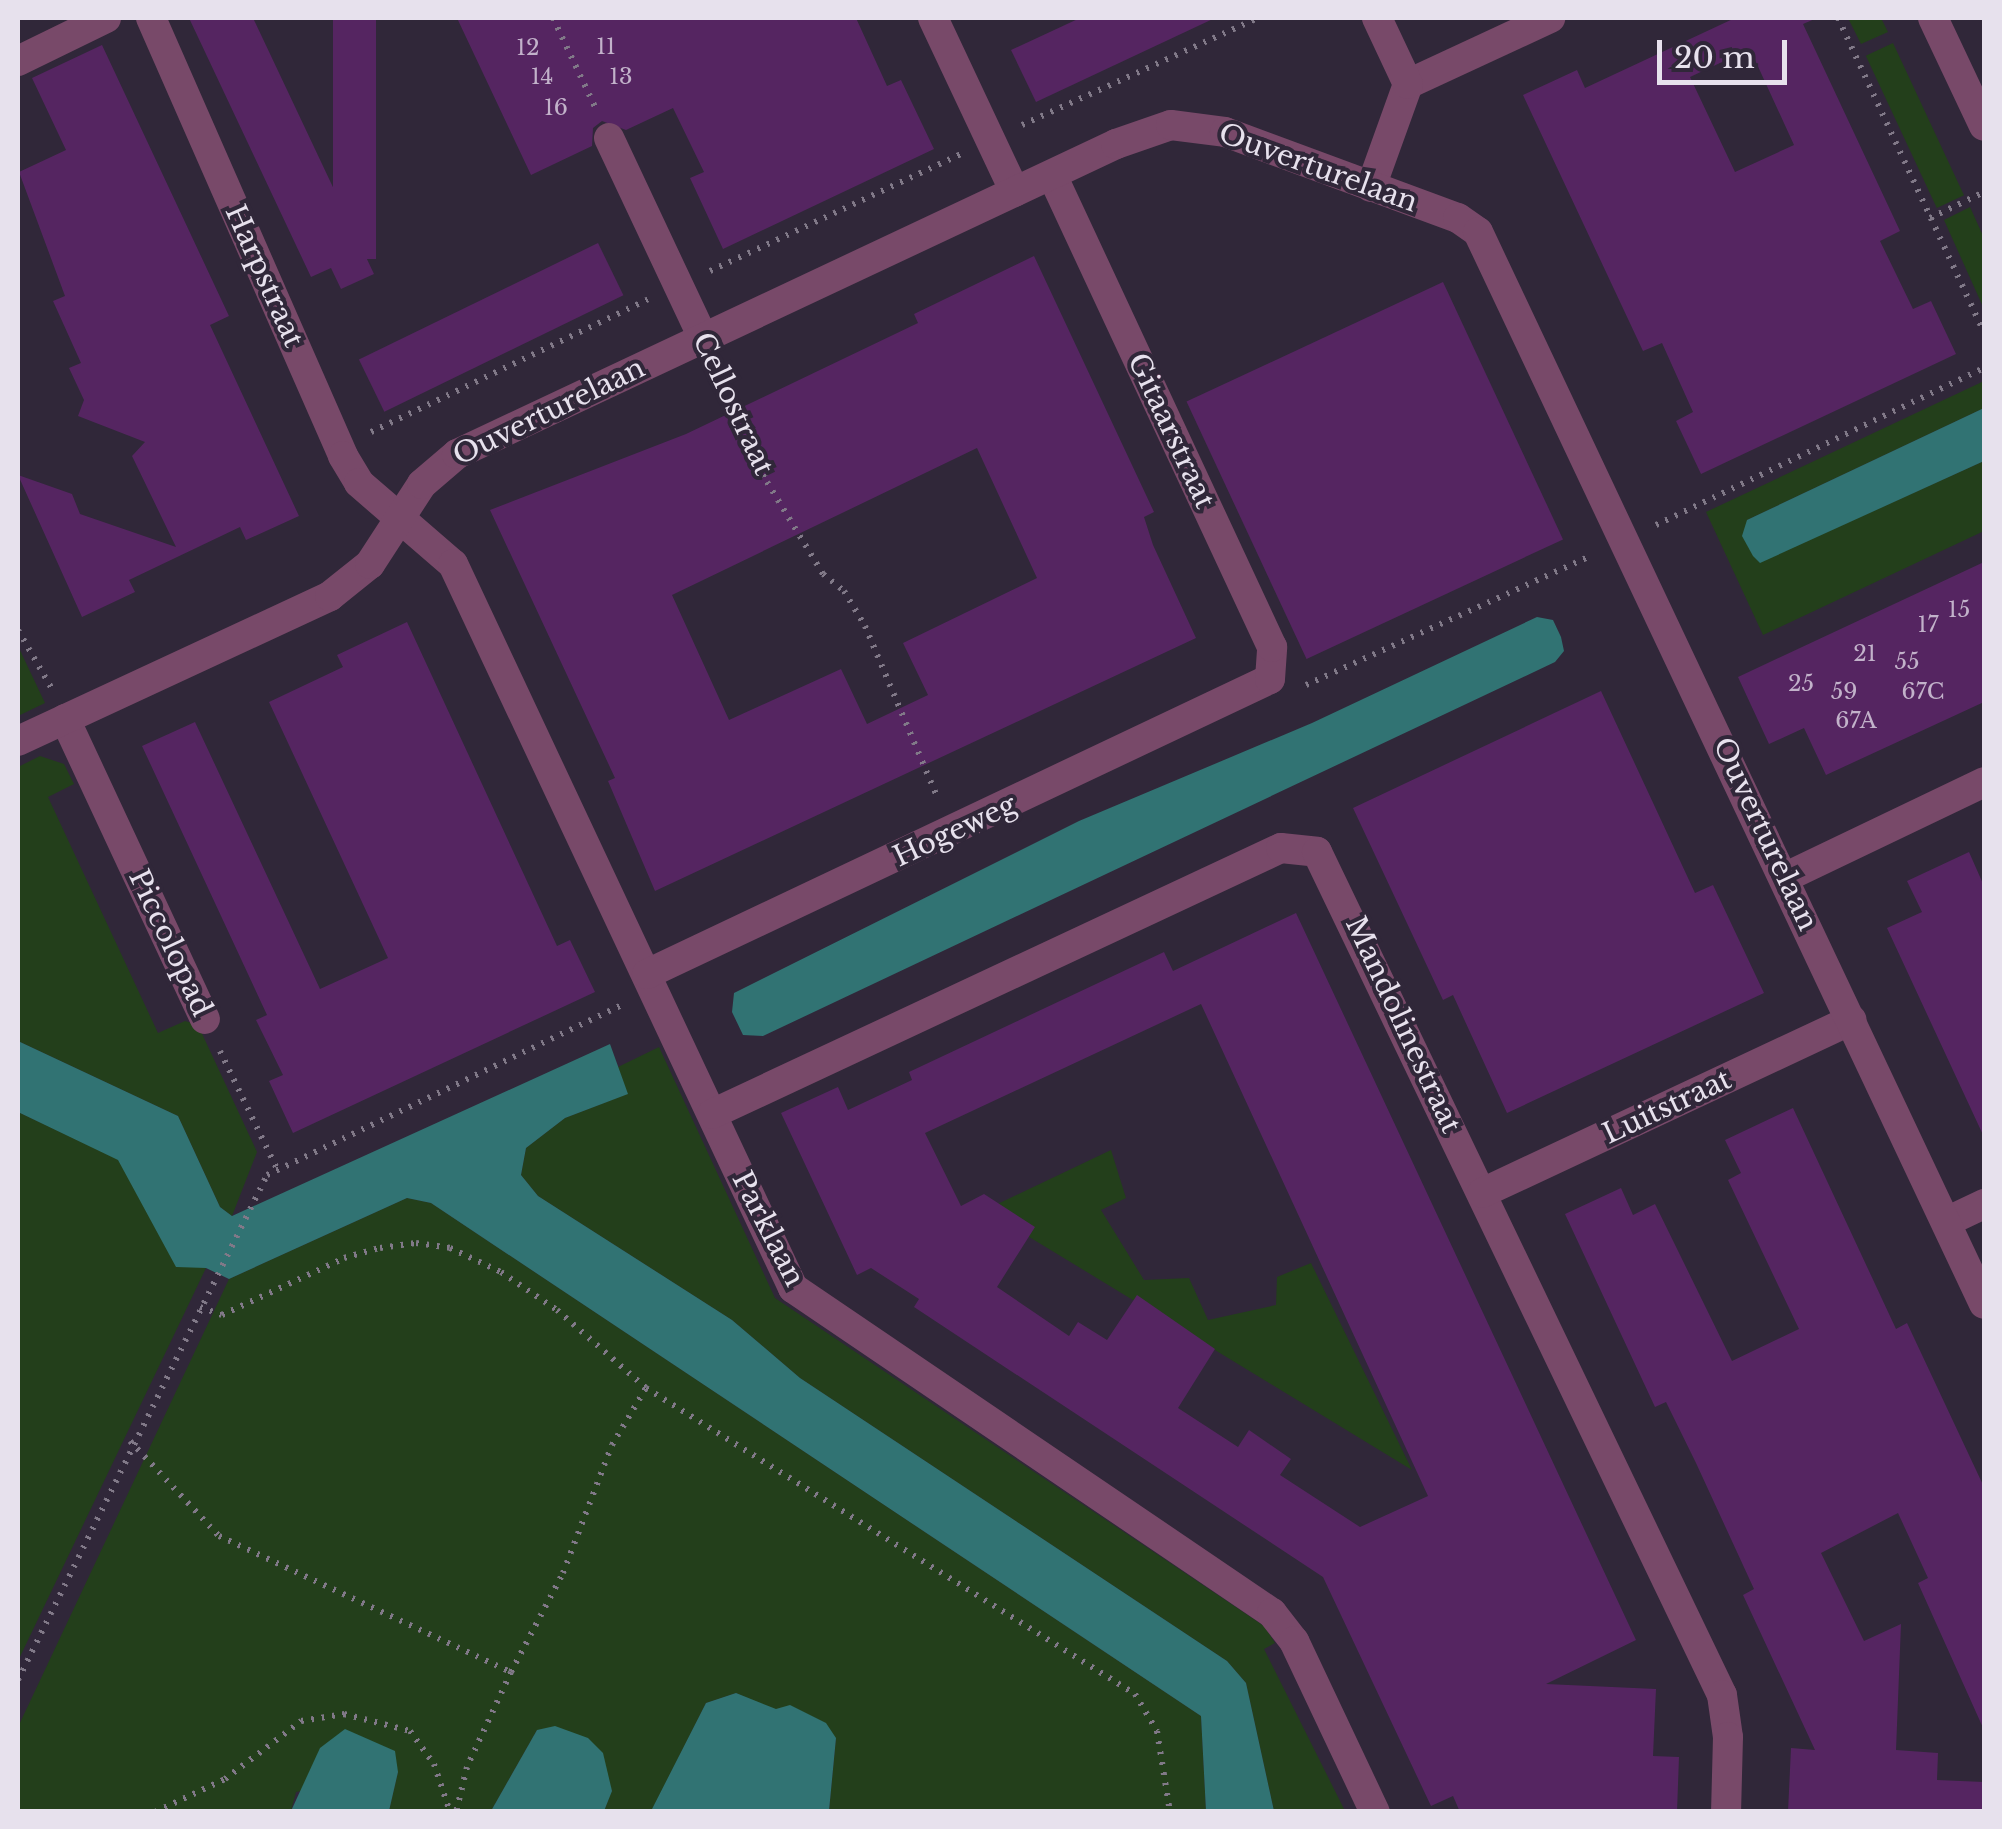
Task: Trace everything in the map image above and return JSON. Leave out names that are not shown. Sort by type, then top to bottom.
[{"type":"street","points":[[18,61],[106,18]]},
{"type":"street","name":"Harpstraat","points":[[151,18],[339,448],[359,483],[401,516]]},
{"type":"street","points":[[933,18],[1015,192]]},
{"type":"street","points":[[1371,187],[1408,84],[1377,18]]},
{"type":"street","points":[[1408,84],[1550,18]]},
{"type":"street","points":[[1933,18],[1984,126]]},
{"type":"street","name":"Ouverturelaan","points":[[18,741],[330,596],[370,564],[439,465],[456,454],[1145,132],[1196,124],[1458,218],[1478,232],[1786,876],[1984,1304]]},
{"type":"street","name":"Cellostraat","points":[[610,138],[702,338]]},
{"type":"street","name":"Gitaarstraat","points":[[1052,175],[1272,647],[1274,668],[1263,688]]},
{"type":"street","name":"Parklaan","points":[[401,516],[453,564],[793,1288],[807,1303],[1286,1626],[1375,1812]]},
{"type":"street","name":"Hogeweg","points":[[651,982],[952,833],[1263,688]]},
{"type":"street","name":"Piccolopad","points":[[65,719],[205,1019]]},
{"type":"street","points":[[1786,876],[1984,782]]},
{"type":"street","name":"Mandolinestraat","points":[[712,1114],[1296,844],[1326,862],[1722,1696],[1728,1737],[1726,1812]]},
{"type":"street","name":"Luitstraat","points":[[1482,1193],[1852,1020]]},
{"type":"street","points":[[1946,1222],[1984,1204]]},
{"type":"path","points":[[553,18],[610,138]]},
{"type":"path","points":[[339,448],[678,285],[1258,18]]},
{"type":"path","points":[[1838,18],[1984,332]]},
{"type":"path","points":[[1930,218],[1984,192]]},
{"type":"path","name":"Cellostraat","points":[[702,338],[767,482],[823,574],[844,591],[865,626],[952,833]]},
{"type":"path","points":[[1263,688],[1322,680],[1984,368]]},
{"type":"path","points":[[18,630],[65,719]]},
{"type":"path","points":[[18,1680],[130,1441],[258,1190],[276,1167],[651,982]]},
{"type":"path","name":"Piccolopad","points":[[205,1019],[276,1167]]},
{"type":"path","points":[[200,1308],[222,1314],[344,1258],[416,1243],[450,1248],[502,1272],[557,1310],[646,1388],[1135,1694],[1157,1731],[1170,1812]]},
{"type":"path","points":[[453,1812],[467,1768],[562,1573],[612,1445],[646,1388]]},
{"type":"path","points":[[130,1441],[219,1536],[511,1672]]},
{"type":"path","points":[[155,1812],[224,1779],[301,1721],[344,1714],[410,1730],[434,1764],[453,1812]]},
{"type":"shaded area","points":[[1848,18],[1881,18],[1888,32],[1861,44]]},
{"type":"shaded area","points":[[1893,43],[1964,195],[1937,208],[1866,56]]},
{"type":"shaded area","points":[[1970,207],[1984,238],[1984,309],[1944,220]]},
{"type":"shaded area","points":[[1984,381],[1984,408],[1747,520],[1760,562],[1984,461],[1984,531],[1763,635],[1706,512]]},
{"type":"shaded area","points":[[1984,408],[1984,461],[1760,563],[1753,556],[1742,536],[1747,520]]},
{"type":"shaded area","points":[[1537,617],[1553,620],[1561,637],[1564,651],[1555,662],[763,1036],[743,1035],[732,1012],[734,993],[1079,821],[1312,723]]},
{"type":"shaded area","points":[[18,646],[45,703],[18,716]]},
{"type":"shaded area","points":[[40,756],[64,764],[74,784],[48,797],[158,1033],[185,1021],[198,1025],[257,1152],[232,1216],[220,1207],[178,1116],[18,1041],[18,767]]},
{"type":"shaded area","points":[[18,1041],[178,1116],[220,1207],[232,1216],[610,1044],[628,1094],[565,1118],[526,1148],[521,1175],[538,1196],[732,1320],[800,1378],[1227,1661],[1246,1683],[1274,1811],[1206,1811],[1201,1716],[431,1203],[407,1198],[229,1279],[206,1268],[176,1267],[118,1160],[18,1112]]},
{"type":"shaded area","points":[[659,1047],[775,1298],[1264,1626],[1275,1643],[1264,1649],[1345,1811],[1274,1811],[1246,1683],[1227,1661],[800,1378],[732,1320],[538,1196],[521,1175],[526,1148],[565,1118],[627,1094],[618,1067]]},
{"type":"shaded area","points":[[18,1112],[118,1159],[206,1268],[18,1661]]},
{"type":"shaded area","points":[[1111,1150],[1126,1198],[1101,1210],[1144,1280],[1189,1278],[1208,1320],[1276,1305],[1277,1277],[1311,1263],[1412,1470],[985,1210]]},
{"type":"shaded area","points":[[407,1198],[431,1203],[1201,1716],[1206,1811],[829,1811],[836,1738],[736,1693],[706,1703],[651,1812],[604,1811],[612,1790],[537,1730],[491,1811],[389,1811],[398,1772],[296,1792],[291,1811],[18,1811],[18,1727],[229,1279]]},
{"type":"shaded area","points":[[736,1693],[776,1709],[790,1705],[826,1723],[836,1738],[829,1811],[651,1811],[706,1703]]},
{"type":"shaded area","points":[[555,1726],[588,1738],[603,1753],[612,1791],[604,1811],[491,1811],[537,1730]]},
{"type":"shaded area","points":[[345,1729],[395,1751],[398,1772],[389,1811],[291,1811],[320,1748]]},
{"type":"building","points":[[189,18],[253,18],[374,274],[341,289],[331,268],[311,277]]},
{"type":"building","points":[[333,18],[376,18],[376,259],[333,259]]},
{"type":"building","points":[[457,18],[856,18],[887,86],[901,80],[934,149],[723,249],[690,178],[704,172],[673,108],[626,130],[602,121],[593,128],[592,146],[531,175]]},
{"type":"building","points":[[1080,18],[1215,18],[1036,102],[1011,50]]},
{"type":"building","points":[[1735,18],[1817,18],[1803,24],[1900,231],[1880,241],[1913,309],[1931,301],[1956,354],[1701,474],[1676,421],[1693,412],[1662,343],[1643,351],[1523,95],[1577,70],[1585,88]],"holes":[[[1750,49],[1794,145],[1735,172],[1690,77]]]},
{"type":"building","points":[[102,45],[229,316],[210,325],[299,516],[246,540],[240,527],[129,580],[135,592],[82,617],[18,475],[72,494],[80,514],[176,547],[132,456],[145,442],[78,416],[84,400],[69,368],[81,363],[53,301],[65,296],[19,172],[66,150],[32,78]]},
{"type":"building","points":[[598,243],[623,295],[384,412],[359,360]]},
{"type":"building","points":[[1034,256],[1154,512],[1144,517],[1153,545],[1196,638],[655,891],[608,781],[615,778],[490,510],[686,434],[918,323],[914,314]],"holes":[[[977,448],[1037,578],[903,643],[928,695],[867,724],[841,669],[729,720],[672,595]]]},
{"type":"building","points":[[1443,282],[1563,539],[1307,659],[1187,402]]},
{"type":"building","points":[[1984,562],[1984,702],[1826,775],[1804,728],[1769,744],[1738,677]]},
{"type":"building","points":[[407,622],[557,946],[570,940],[595,992],[293,1133],[269,1081],[283,1075],[256,1020],[267,1015],[142,746],[195,722],[320,989],[388,958],[269,702],[343,667],[337,655]]},
{"type":"building","points":[[1601,691],[1695,893],[1713,885],[1764,993],[1507,1113],[1453,995],[1443,1000],[1353,808]]},
{"type":"building","points":[[1969,852],[1984,886],[1984,1137],[1887,928],[1922,912],[1907,881]]},
{"type":"building","points":[[1296,913],[1636,1640],[1546,1684],[1656,1689],[1653,1756],[1679,1757],[1677,1812],[1460,1812],[1453,1796],[1431,1806],[1323,1577],[914,1307],[919,1299],[871,1268],[857,1275],[781,1113],[838,1087],[848,1110],[912,1080],[909,1072],[1164,952],[1173,971]],"holes":[[[1201,1004],[1428,1496],[1360,1527],[1280,1475],[1291,1459],[1249,1430],[1238,1447],[1178,1408],[1215,1349],[1137,1295],[1107,1340],[1078,1322],[1069,1336],[997,1287],[1035,1227],[984,1194],[961,1206],[925,1133]]]},
{"type":"building","points":[[1793,1108],[1896,1329],[1907,1323],[1984,1487],[1984,1730],[1918,1583],[1928,1578],[1898,1513],[1821,1553],[1864,1641],[1901,1624],[1896,1750],[1938,1753],[1937,1780],[1984,1782],[1984,1812],[1788,1812],[1791,1748],[1815,1750],[1743,1595],[1754,1589],[1696,1463],[1666,1402],[1655,1407],[1565,1214],[1621,1188],[1633,1215],[1655,1204],[1732,1361],[1799,1329],[1728,1180],[1741,1173],[1725,1140]]}]
